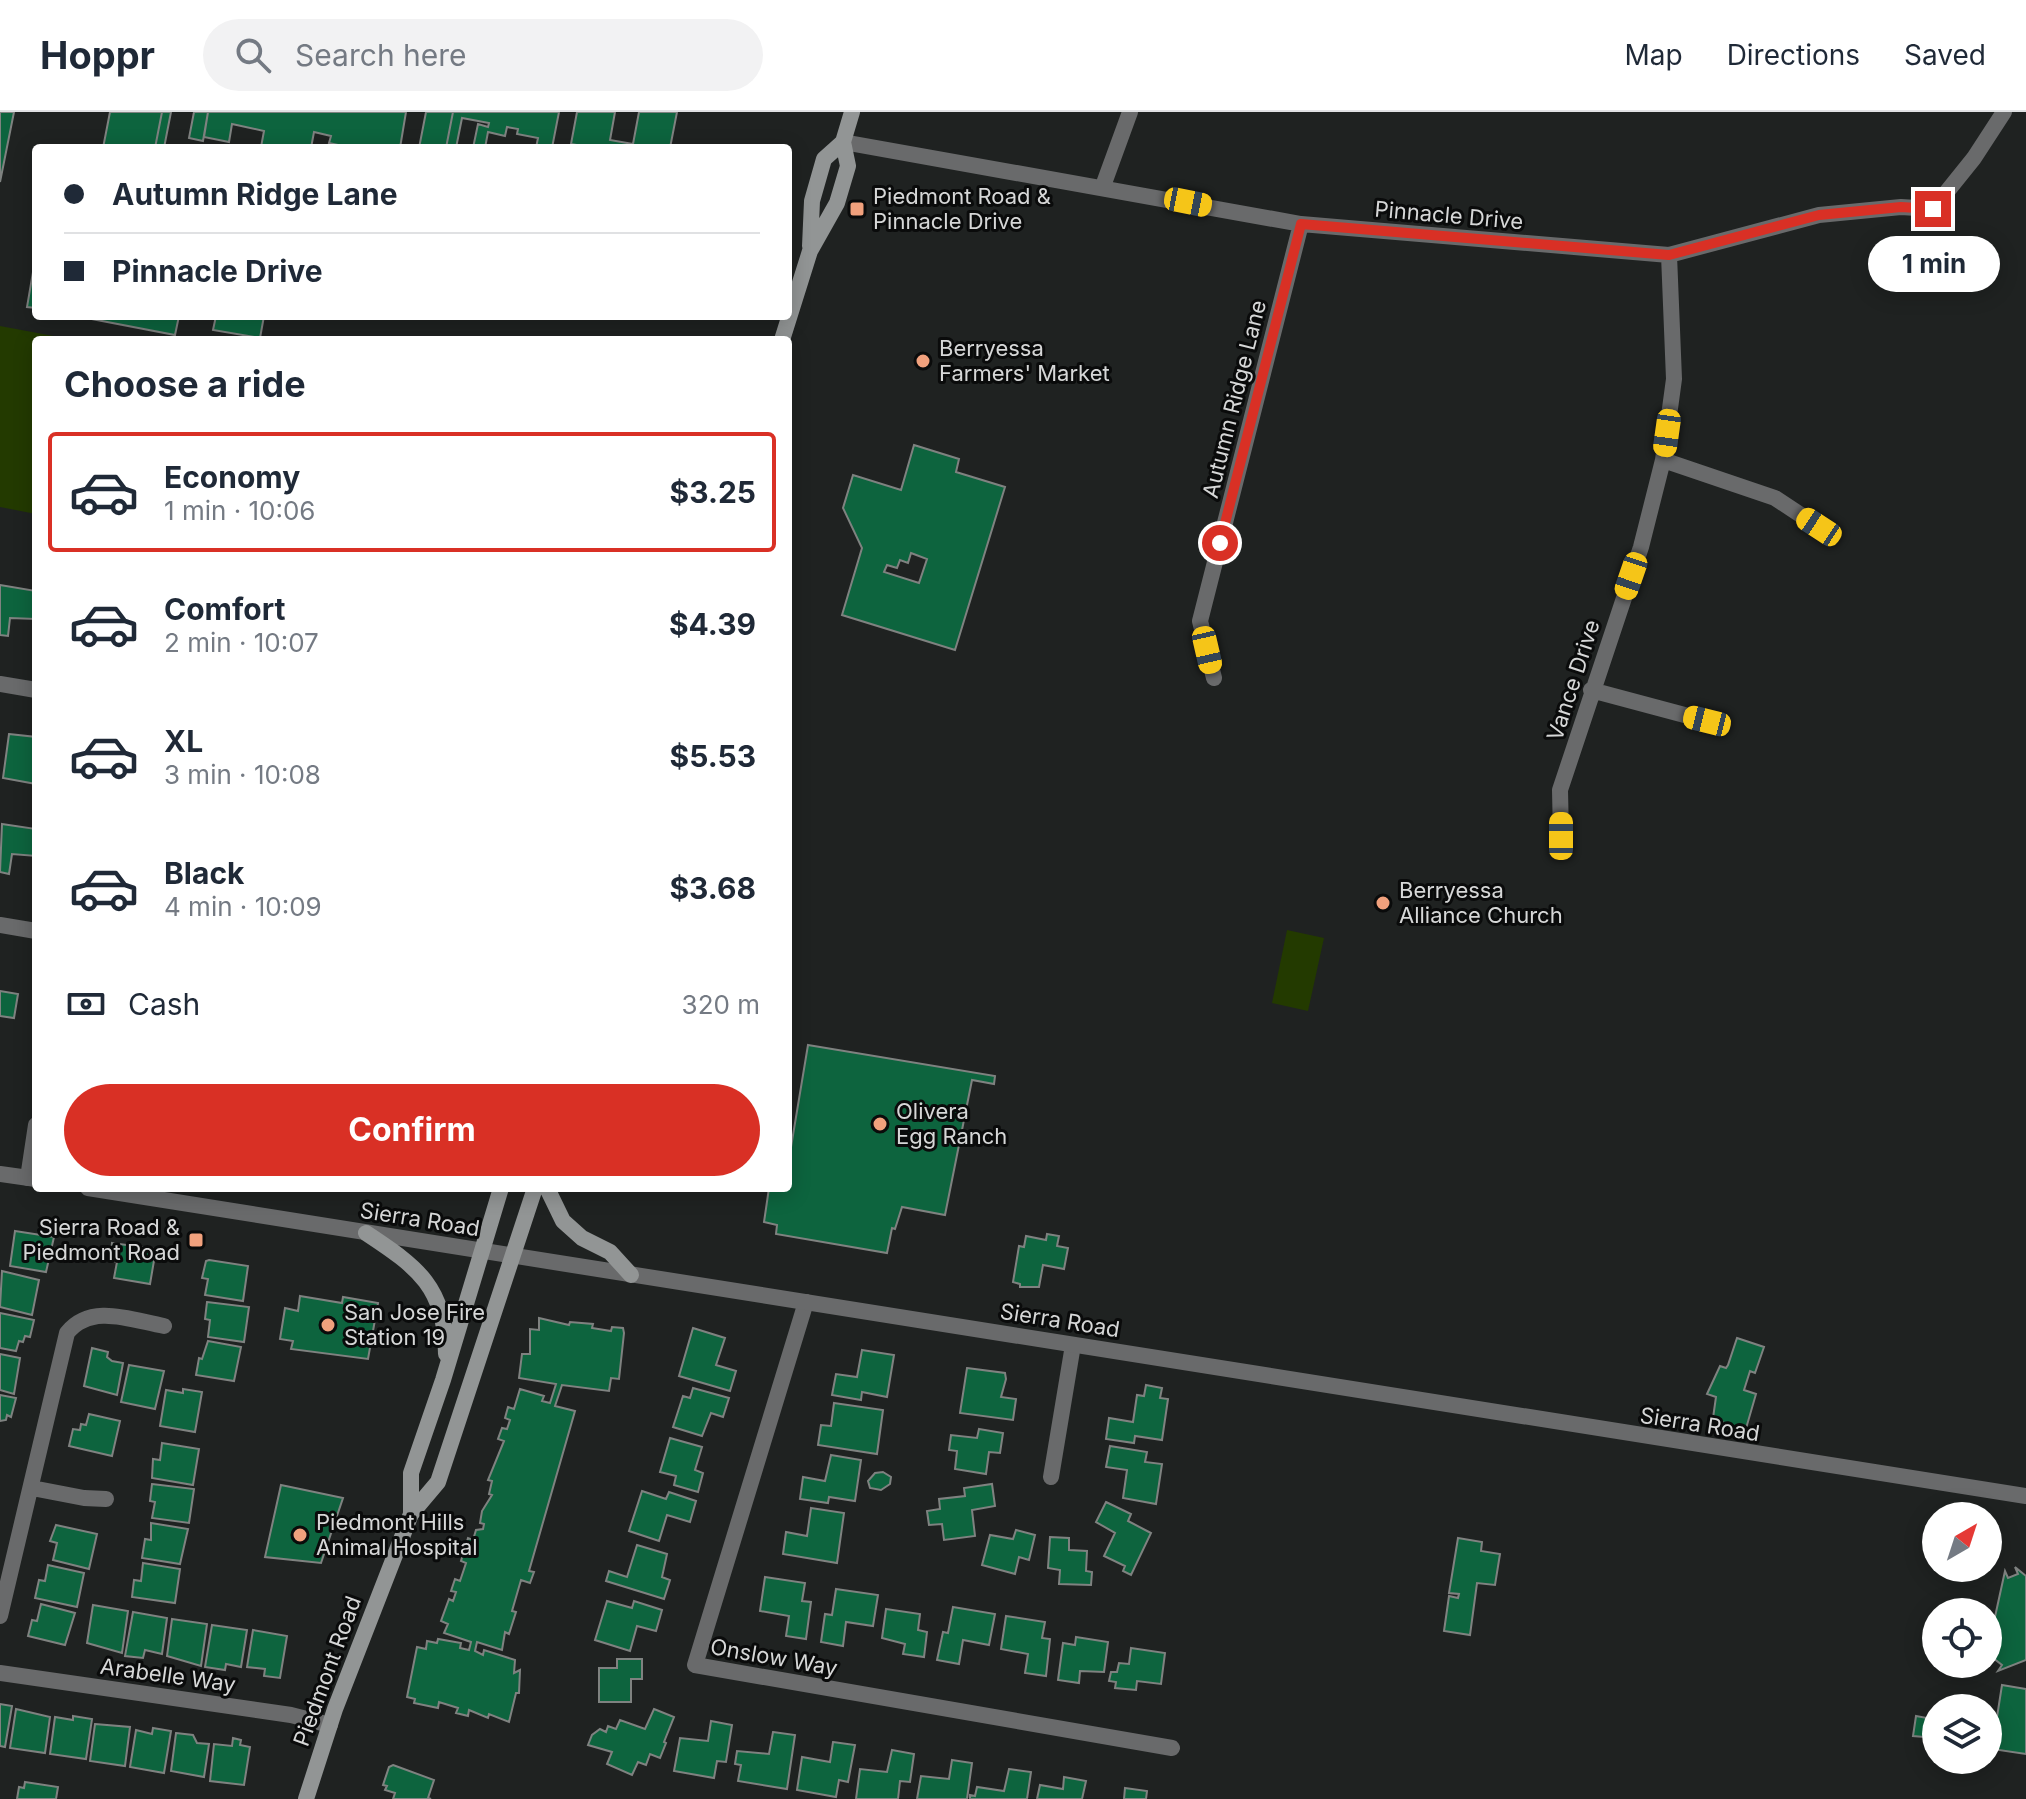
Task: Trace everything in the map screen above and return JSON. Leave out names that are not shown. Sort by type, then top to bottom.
[{"type":"main road","points":[[792,308],[810,251],[835,208],[848,166],[843,142],[852,112]]},
{"type":"main road","points":[[810,251],[812,201],[824,159],[843,142]]},
{"type":"main road","name":"Piedmont Road","points":[[411,1514],[411,1473],[447,1368],[500,1192]]},
{"type":"main road","name":"Piedmont Road","points":[[306,1799],[330,1725],[411,1514],[438,1482],[534,1192]]},
{"type":"main road","points":[[549,1192],[563,1221],[582,1238],[610,1252],[631,1275]]},
{"type":"main road","points":[[366,1233],[404,1258],[432,1288],[441,1308],[447,1368]]},
{"type":"street","points":[[1103,186],[1130,112]]},
{"type":"street","name":"Pinnacle Drive","points":[[843,142],[1103,186],[1301,224],[1669,255],[1819,215],[1901,207],[1933,209],[1974,158],[2004,112]]},
{"type":"street","name":"Autumn Ridge Lane","points":[[1214,678],[1200,621],[1301,224]]},
{"type":"street","name":"Vance Drive","points":[[1561,836],[1560,790],[1641,547],[1663,460],[1674,379],[1669,255]]},
{"type":"street","points":[[1663,460],[1775,498],[1819,527]]},
{"type":"street","points":[[0,684],[32,689]]},
{"type":"street","points":[[1591,690],[1707,721]]},
{"type":"street","points":[[0,925],[32,930]]},
{"type":"street","points":[[0,1174],[32,1179]]},
{"type":"street","name":"Sierra Road","points":[[113,1192],[2026,1496]]},
{"type":"street","name":"Onslow Way","points":[[806,1302],[695,1665],[1172,1748]]},
{"type":"street","points":[[0,1616],[67,1333],[80,1319],[99,1315],[164,1326]]},
{"type":"street","points":[[1051,1477],[1073,1345]]},
{"type":"street","points":[[32,1488],[106,1499]]},
{"type":"street","name":"Arabelle Way","points":[[0,1673],[291,1715],[330,1725]]},
{"type":"green space","points":[[0,326],[54,336],[32,336],[32,513],[0,507]]},
{"type":"green space","points":[[1287,930],[1324,938],[1308,1011],[1272,1003]]},
{"type":"building","points":[[0,112],[14,112],[0,182]]},
{"type":"building","points":[[110,112],[162,112],[156,144],[104,144]]},
{"type":"building","points":[[162,112],[171,112],[165,144],[156,144]]},
{"type":"building","points":[[194,112],[208,112],[203,141],[189,138]]},
{"type":"building","points":[[208,112],[406,112],[401,144],[334,144],[329,143],[331,136],[314,132],[312,144],[262,144],[264,131],[232,124],[229,142],[204,137]]},
{"type":"building","points":[[426,112],[453,112],[447,144],[420,144]]},
{"type":"building","points":[[453,112],[559,112],[553,144],[537,144],[538,138],[517,134],[518,129],[507,127],[505,136],[488,132],[486,144],[474,144],[478,124],[488,127],[489,123],[462,118],[457,144],[447,144]]},
{"type":"building","points":[[577,112],[615,112],[610,140],[633,144],[571,144]]},
{"type":"building","points":[[639,112],[677,112],[671,144],[633,144]]},
{"type":"building","points":[[32,278],[32,308],[27,307]]},
{"type":"building","points":[[97,320],[178,320],[175,335]]},
{"type":"building","points":[[215,320],[263,320],[260,336],[213,330]]},
{"type":"building","points":[[914,445],[959,459],[956,472],[1005,487],[955,650],[842,615],[862,548],[843,508],[853,475],[901,490]],"holes":[[[911,553],[927,559],[919,583],[884,572],[887,565],[897,568],[900,560],[908,563]]]},
{"type":"building","points":[[0,585],[32,590],[32,619],[10,618],[8,636],[0,635]]},
{"type":"building","points":[[9,734],[32,737],[32,783],[3,778]]},
{"type":"building","points":[[2,824],[32,828],[32,856],[12,854],[9,874],[0,872]]},
{"type":"building","points":[[0,991],[18,994],[14,1018],[0,1016]]},
{"type":"building","name":"Olivera Egg Ranch","points":[[808,1045],[995,1076],[994,1084],[972,1080],[945,1215],[902,1207],[895,1229],[892,1228],[887,1253],[776,1234],[777,1225],[764,1222],[768,1192],[792,1192],[792,1141]]},
{"type":"building","points":[[15,1231],[54,1237],[46,1272],[10,1266]]},
{"type":"building","points":[[1047,1234],[1059,1236],[1057,1246],[1068,1248],[1064,1269],[1043,1265],[1039,1287],[1020,1287],[1020,1284],[1013,1282],[1019,1246],[1024,1247],[1026,1236],[1046,1240]]},
{"type":"building","points":[[112,1243],[156,1249],[150,1284],[114,1278],[117,1262],[110,1260]]},
{"type":"building","points":[[206,1261],[248,1266],[243,1301],[205,1295],[208,1279],[202,1278]]},
{"type":"building","points":[[2,1271],[39,1280],[32,1315],[0,1307]]},
{"type":"building","name":"San Jose Fire Station 19","points":[[300,1296],[342,1303],[343,1297],[378,1303],[368,1359],[291,1349],[293,1341],[280,1339],[285,1308],[298,1311]]},
{"type":"building","points":[[207,1302],[249,1307],[244,1342],[208,1337],[210,1320],[205,1319]]},
{"type":"building","points":[[0,1313],[34,1320],[30,1337],[25,1336],[23,1342],[19,1341],[16,1351],[0,1348]]},
{"type":"building","points":[[539,1318],[569,1325],[570,1322],[593,1324],[592,1328],[611,1331],[612,1327],[623,1328],[624,1333],[619,1379],[611,1378],[609,1391],[562,1385],[555,1406],[575,1411],[529,1571],[534,1572],[530,1583],[521,1580],[512,1611],[516,1612],[509,1634],[505,1632],[502,1650],[477,1642],[475,1651],[483,1655],[484,1650],[515,1660],[514,1673],[520,1670],[519,1693],[516,1693],[509,1722],[469,1710],[468,1716],[456,1713],[458,1708],[439,1702],[438,1708],[414,1703],[415,1699],[407,1697],[417,1647],[426,1649],[427,1641],[437,1643],[438,1639],[461,1643],[460,1648],[469,1650],[471,1642],[444,1633],[448,1624],[441,1621],[449,1599],[453,1601],[456,1592],[451,1591],[455,1579],[460,1581],[466,1563],[461,1561],[468,1538],[473,1540],[476,1530],[483,1529],[484,1524],[480,1523],[482,1511],[492,1495],[489,1494],[492,1481],[488,1480],[504,1441],[498,1439],[502,1428],[507,1429],[510,1420],[505,1418],[508,1407],[514,1409],[520,1389],[544,1396],[542,1401],[550,1403],[556,1384],[519,1378],[522,1354],[530,1354],[530,1329],[539,1330]]},
{"type":"building","points":[[693,1328],[725,1338],[716,1365],[736,1371],[730,1391],[679,1376]]},
{"type":"building","points":[[1737,1338],[1764,1347],[1755,1373],[1750,1371],[1744,1390],[1756,1394],[1745,1432],[1713,1418],[1716,1397],[1707,1394],[1720,1366],[1726,1368],[1728,1365]]},
{"type":"building","points":[[208,1341],[241,1347],[234,1381],[196,1375],[199,1358],[202,1359]]},
{"type":"building","points":[[92,1348],[108,1352],[107,1357],[112,1361],[123,1363],[117,1395],[84,1386]]},
{"type":"building","points":[[862,1350],[894,1355],[887,1397],[862,1392],[861,1400],[832,1395],[836,1374],[857,1377]]},
{"type":"building","points":[[0,1354],[20,1358],[14,1394],[0,1390]]},
{"type":"building","points":[[129,1365],[164,1371],[155,1409],[121,1402]]},
{"type":"building","points":[[967,1368],[1005,1373],[1001,1397],[1016,1399],[1013,1420],[960,1413]]},
{"type":"building","points":[[1146,1385],[1162,1388],[1160,1398],[1168,1399],[1162,1440],[1135,1436],[1134,1443],[1106,1439],[1109,1418],[1133,1422],[1137,1395],[1144,1396]]},
{"type":"building","points":[[693,1388],[729,1398],[723,1417],[711,1413],[702,1436],[673,1427],[683,1396],[690,1398]]},
{"type":"building","points":[[183,1389],[202,1392],[195,1432],[160,1426],[166,1390],[183,1393]]},
{"type":"building","points":[[0,1395],[16,1398],[11,1417],[7,1415],[6,1420],[0,1421]]},
{"type":"building","points":[[834,1403],[883,1410],[877,1454],[818,1445],[821,1425],[831,1426]]},
{"type":"building","points":[[89,1414],[120,1421],[112,1456],[69,1446],[73,1429],[80,1430],[81,1424],[86,1425]]},
{"type":"building","points":[[979,1429],[1003,1433],[1000,1453],[989,1452],[986,1474],[955,1469],[957,1451],[949,1450],[951,1435],[977,1438]]},
{"type":"building","points":[[670,1438],[702,1447],[695,1470],[703,1473],[698,1492],[674,1485],[676,1476],[660,1472]]},
{"type":"building","points":[[162,1443],[199,1449],[193,1485],[152,1478],[153,1459],[160,1460]]},
{"type":"building","points":[[1110,1446],[1147,1452],[1145,1462],[1162,1464],[1156,1504],[1123,1498],[1127,1470],[1106,1467]]},
{"type":"building","points":[[831,1455],[861,1460],[855,1501],[829,1497],[828,1503],[800,1499],[803,1477],[825,1481]]},
{"type":"building","points":[[883,1472],[891,1477],[890,1484],[881,1490],[870,1488],[868,1481],[875,1473]]},
{"type":"building","points":[[152,1484],[194,1489],[189,1523],[152,1518],[155,1502],[150,1501]]},
{"type":"building","points":[[992,1484],[995,1506],[972,1510],[975,1536],[944,1540],[942,1524],[929,1525],[927,1511],[940,1509],[939,1499],[965,1496],[964,1488]]},
{"type":"building","name":"Piedmont Hills Animal Hospital","points":[[281,1485],[343,1498],[321,1563],[265,1557]]},
{"type":"building","points":[[642,1491],[666,1499],[669,1492],[696,1501],[690,1522],[667,1515],[659,1541],[629,1531]]},
{"type":"building","points":[[1106,1502],[1131,1514],[1128,1521],[1151,1533],[1131,1575],[1123,1571],[1125,1566],[1104,1556],[1115,1533],[1096,1522]]},
{"type":"building","points":[[811,1508],[844,1513],[837,1563],[783,1554],[786,1532],[807,1536]]},
{"type":"building","points":[[151,1523],[188,1529],[180,1564],[142,1558],[145,1539],[151,1540]]},
{"type":"building","points":[[56,1525],[97,1534],[89,1569],[53,1560],[57,1543],[50,1541]]},
{"type":"building","points":[[1016,1530],[1035,1535],[1029,1560],[1019,1557],[1015,1574],[982,1565],[990,1535],[1013,1539]]},
{"type":"building","points":[[1050,1537],[1069,1538],[1069,1550],[1087,1551],[1086,1571],[1092,1572],[1091,1585],[1059,1584],[1060,1570],[1048,1568]]},
{"type":"building","points":[[1458,1538],[1482,1542],[1481,1551],[1500,1554],[1495,1585],[1477,1583],[1470,1635],[1444,1631],[1449,1596],[1458,1598],[1459,1594],[1449,1593]]},
{"type":"building","points":[[637,1545],[667,1554],[662,1577],[670,1580],[664,1599],[606,1581],[609,1571],[627,1577]]},
{"type":"building","points":[[143,1563],[180,1569],[175,1603],[132,1597],[134,1580],[141,1581]]},
{"type":"building","points":[[48,1565],[84,1573],[77,1607],[35,1598],[39,1580],[45,1581]]},
{"type":"building","points":[[2015,1567],[2026,1576],[2026,1660],[2002,1669],[2002,1598],[1999,1598],[2005,1571],[2008,1578],[2018,1574]]},
{"type":"building","points":[[765,1577],[805,1583],[802,1601],[811,1602],[806,1639],[786,1636],[789,1616],[760,1611]]},
{"type":"building","points":[[836,1589],[878,1595],[873,1626],[846,1622],[843,1646],[821,1642],[825,1614],[832,1615]]},
{"type":"building","points":[[607,1601],[632,1608],[634,1601],[662,1610],[656,1631],[637,1626],[630,1651],[595,1640]]},
{"type":"building","points":[[41,1604],[75,1613],[65,1645],[28,1636],[32,1620],[37,1621]]},
{"type":"building","points":[[93,1605],[128,1611],[122,1653],[87,1643]]},
{"type":"building","points":[[953,1607],[995,1614],[989,1645],[963,1640],[959,1664],[937,1660],[943,1632],[948,1633]]},
{"type":"building","points":[[886,1609],[920,1614],[918,1630],[927,1632],[924,1657],[903,1654],[905,1644],[882,1638]]},
{"type":"building","points":[[133,1612],[167,1618],[162,1654],[145,1650],[143,1658],[125,1656]]},
{"type":"building","points":[[1006,1616],[1045,1622],[1042,1638],[1050,1639],[1046,1676],[1025,1673],[1028,1654],[1001,1649]]},
{"type":"building","points":[[172,1619],[207,1624],[201,1666],[167,1656]]},
{"type":"building","points":[[212,1625],[247,1630],[241,1667],[226,1664],[225,1670],[205,1667]]},
{"type":"building","points":[[253,1630],[287,1636],[280,1678],[264,1676],[265,1669],[247,1667]]},
{"type":"building","points":[[1076,1637],[1108,1642],[1104,1672],[1080,1671],[1079,1683],[1058,1680],[1063,1643],[1075,1645]]},
{"type":"building","points":[[1131,1648],[1165,1653],[1161,1684],[1137,1681],[1136,1690],[1115,1688],[1116,1682],[1109,1681],[1111,1672],[1117,1672],[1119,1663],[1129,1664]]},
{"type":"building","points":[[617,1659],[642,1659],[642,1679],[631,1679],[631,1702],[599,1702],[599,1668],[617,1668]]},
{"type":"building","points":[[2002,1685],[2026,1689],[2026,1754],[2002,1750]]},
{"type":"building","points":[[0,1704],[12,1706],[5,1747],[0,1746]]},
{"type":"building","points":[[16,1709],[50,1717],[45,1753],[10,1748]]},
{"type":"building","points":[[654,1709],[674,1717],[666,1743],[660,1758],[650,1754],[646,1765],[638,1762],[632,1775],[607,1764],[612,1752],[588,1745],[592,1735],[600,1729],[606,1732],[608,1726],[616,1729],[620,1720],[645,1729]]},
{"type":"building","points":[[73,1716],[92,1719],[86,1759],[50,1754],[55,1717],[73,1720]]},
{"type":"building","points":[[1916,1716],[1922,1717],[1922,1737],[1913,1736]]},
{"type":"building","points":[[711,1721],[732,1725],[726,1762],[717,1761],[714,1778],[674,1771],[680,1738],[708,1741]]},
{"type":"building","points":[[95,1724],[130,1727],[125,1766],[90,1761]]},
{"type":"building","points":[[153,1728],[171,1731],[164,1773],[130,1767],[136,1730],[152,1734]]},
{"type":"building","points":[[773,1732],[795,1735],[787,1789],[738,1781],[741,1765],[735,1764],[737,1751],[769,1754]]},
{"type":"building","points":[[176,1733],[193,1735],[197,1743],[209,1744],[204,1777],[171,1771]]},
{"type":"building","points":[[233,1738],[241,1740],[240,1745],[250,1747],[244,1785],[210,1781],[214,1744],[232,1746]]},
{"type":"building","points":[[833,1742],[855,1745],[848,1782],[839,1780],[836,1797],[797,1790],[802,1757],[830,1762]]},
{"type":"building","points":[[892,1750],[914,1754],[910,1782],[900,1781],[898,1799],[856,1799],[860,1769],[887,1772]]},
{"type":"building","points":[[952,1760],[972,1763],[967,1799],[917,1799],[921,1776],[949,1779]]},
{"type":"building","points":[[393,1765],[434,1780],[428,1798],[431,1799],[393,1799],[395,1793],[385,1790],[387,1786],[383,1785],[389,1767]]},
{"type":"building","points":[[1009,1769],[1031,1772],[1027,1799],[970,1799],[970,1795],[975,1796],[977,1787],[1004,1791]]},
{"type":"building","points":[[1064,1777],[1086,1781],[1082,1799],[1037,1799],[1040,1785],[1063,1789]]},
{"type":"building","points":[[25,1782],[58,1787],[56,1799],[17,1799],[19,1787],[24,1788]]},
{"type":"building","points":[[1125,1788],[1147,1791],[1146,1799],[1124,1799]]},
{"type":"place","name":"Piedmont Road & Pinnacle Drive","points":[[857,209]]},
{"type":"place","name":"Berryessa Farmers' Market","points":[[923,361]]},
{"type":"place","name":"Berryessa Alliance Church","points":[[1383,903]]},
{"type":"place","name":"Olivera Egg Ranch","points":[[880,1124]]},
{"type":"place","name":"Sierra Road & Piedmont Road","points":[[196,1240]]},
{"type":"place","name":"San Jose Fire Station 19","points":[[328,1325]]},
{"type":"place","name":"Piedmont Hills Animal Hospital","points":[[300,1535]]},
{"type":"route","points":[[1220,543],[1301,224],[1669,255],[1819,215],[1901,207],[1933,209]]}]
